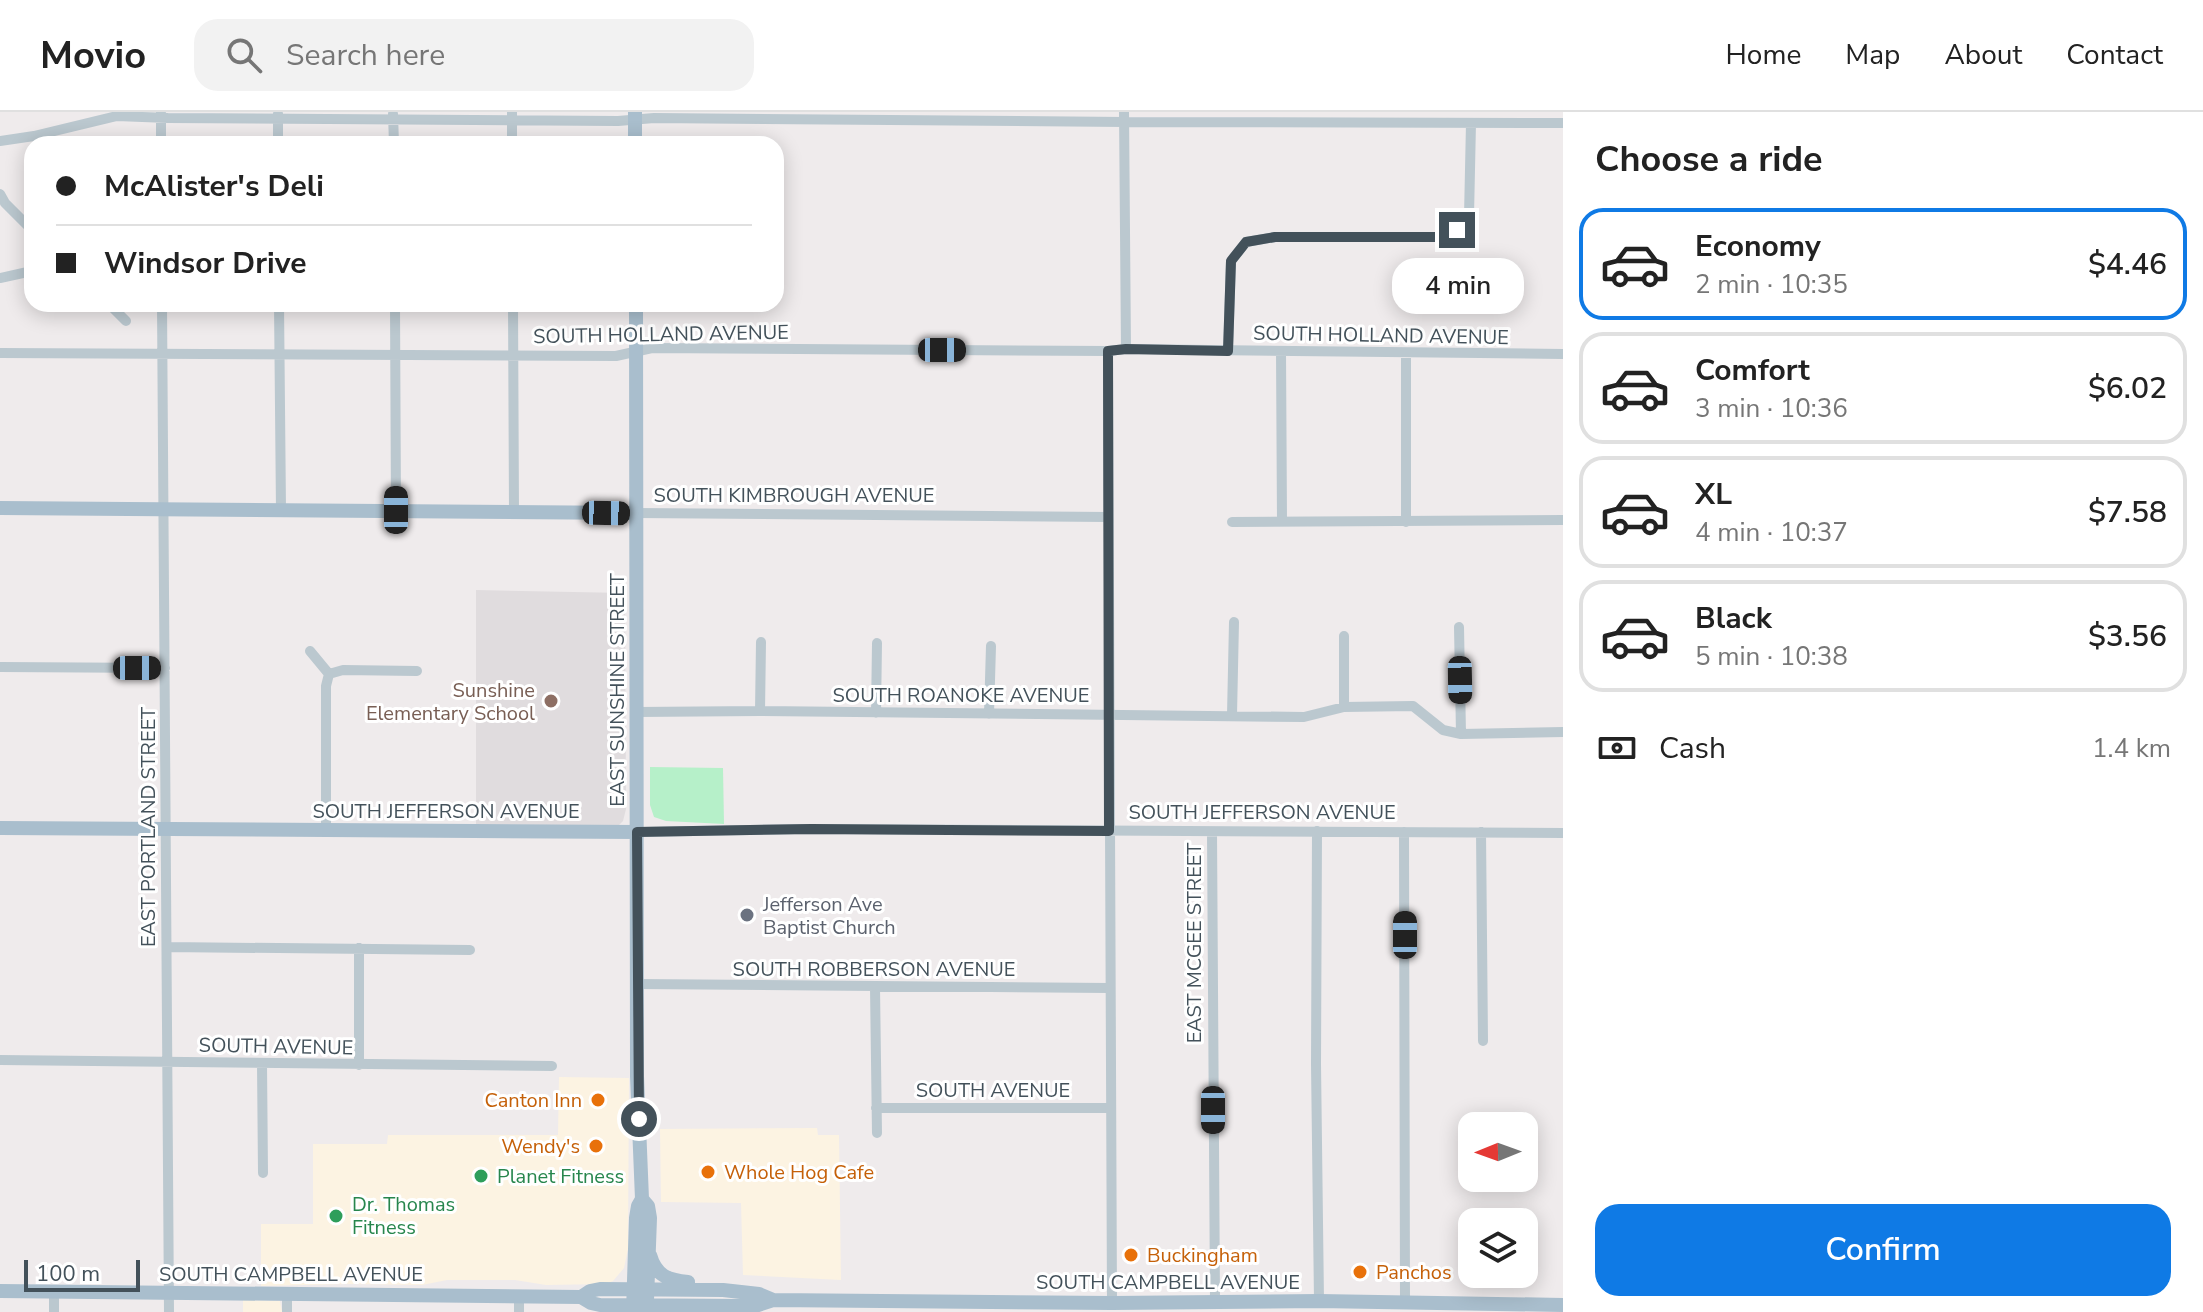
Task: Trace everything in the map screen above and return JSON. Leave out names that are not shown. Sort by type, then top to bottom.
[{"type":"main road","name":"EAST SUNSHINE STREET","points":[[636,312],[637,1076],[642,1199],[636,1218],[642,1251],[640,1309]]},
{"type":"main road","name":"SOUTH KIMBROUGH AVENUE","points":[[0,508],[636,513]]},
{"type":"main road","name":"SOUTH JEFFERSON AVENUE","points":[[0,828],[637,832]]},
{"type":"main road","points":[[600,1289],[621,1278],[642,1251],[669,1280],[711,1290]]},
{"type":"main road","name":"SOUTH CAMPBELL AVENUE","points":[[581,1297],[600,1289],[747,1291],[773,1300],[1215,1301],[1270,1306],[1319,1301],[1481,1308],[1563,1305]]},
{"type":"main road","name":"SOUTH CAMPBELL AVENUE","points":[[0,1291],[581,1297],[607,1309],[758,1305],[773,1300]]},
{"type":"main road","points":[[669,1312],[688,1306]]},
{"type":"street","points":[[161,115],[161,136]]},
{"type":"street","points":[[0,141],[117,116],[161,115],[1393,117],[1471,123],[1563,123]]},
{"type":"street","points":[[278,115],[278,136]]},
{"type":"street","points":[[393,115],[394,136]]},
{"type":"street","points":[[1124,117],[1126,349]]},
{"type":"street","points":[[1228,351],[1231,261],[1246,242],[1275,237],[1443,237],[1457,230],[1469,216],[1471,123]]},
{"type":"street","points":[[0,194],[24,222]]},
{"type":"street","points":[[0,278],[24,273]]},
{"type":"street","points":[[117,312],[126,321]]},
{"type":"street","name":"EAST PORTLAND STREET","points":[[162,312],[169,1312]]},
{"type":"street","points":[[279,312],[281,510]]},
{"type":"street","points":[[395,312],[396,510]]},
{"type":"street","points":[[513,312],[514,511]]},
{"type":"street","name":"SOUTH HOLLAND AVENUE","points":[[0,353],[616,356],[652,348],[1563,354]]},
{"type":"street","points":[[1108,351],[1112,1303]]},
{"type":"street","points":[[1281,351],[1282,521]]},
{"type":"street","points":[[1406,354],[1406,522]]},
{"type":"street","name":"SOUTH KIMBROUGH AVENUE","points":[[636,513],[1108,517]]},
{"type":"street","points":[[1232,522],[1563,520]]},
{"type":"street","points":[[1232,715],[1234,622]]},
{"type":"street","points":[[1459,627],[1461,734]]},
{"type":"street","points":[[1344,636],[1344,707]]},
{"type":"street","points":[[760,711],[761,642]]},
{"type":"street","points":[[876,713],[877,643]]},
{"type":"street","points":[[989,714],[991,646]]},
{"type":"street","points":[[310,651],[329,674]]},
{"type":"street","points":[[0,667],[165,668]]},
{"type":"street","points":[[329,674],[343,670],[417,671]]},
{"type":"street","points":[[326,831],[326,686],[329,674]]},
{"type":"street","name":"SOUTH ROANOKE AVENUE","points":[[637,712],[1304,717],[1344,707],[1413,706],[1443,730],[1461,734],[1563,732]]},
{"type":"street","name":"SOUTH JEFFERSON AVENUE","points":[[637,832],[811,829],[1563,833]]},
{"type":"street","points":[[1317,831],[1319,1301]]},
{"type":"street","name":"EAST MCGEE STREET","points":[[1212,832],[1215,1301]]},
{"type":"street","points":[[1404,832],[1405,1303]]},
{"type":"street","points":[[1481,832],[1483,1041]]},
{"type":"street","points":[[167,947],[470,950]]},
{"type":"street","points":[[359,948],[359,1065]]},
{"type":"street","name":"SOUTH ROBBERSON AVENUE","points":[[638,984],[1109,988]]},
{"type":"street","points":[[875,987],[877,1133]]},
{"type":"street","name":"SOUTH AVENUE","points":[[0,1060],[552,1066]]},
{"type":"street","points":[[262,1064],[263,1173]]},
{"type":"street","name":"SOUTH AVENUE","points":[[876,1108],[1110,1108]]},
{"type":"street","points":[[54,1292],[54,1312]]},
{"type":"street","points":[[287,1294],[287,1312]]},
{"type":"street","points":[[519,1296],[519,1312]]},
{"type":"shaded area","name":"Sunshine Elementary School","points":[[476,590],[625,593],[626,809],[619,825],[476,827]]},
{"type":"shaded area","points":[[559,1077],[629,1078],[628,1249],[624,1268],[613,1281],[606,1284],[546,1285],[515,1280],[447,1280],[422,1285],[261,1286],[261,1224],[313,1224],[313,1144],[387,1144],[388,1135],[558,1135]]},
{"type":"shaded area","points":[[817,1128],[818,1135],[839,1135],[841,1280],[743,1275],[741,1203],[661,1202],[660,1129]]},
{"type":"shaded area","points":[[243,1300],[280,1301],[282,1312],[243,1312]]},
{"type":"green space","points":[[650,767],[723,768],[724,824],[666,821],[654,817],[650,805]]},
{"type":"place","name":"Sunshine Elementary School","points":[[551,701]]},
{"type":"place","name":"Jefferson Ave Baptist Church","points":[[747,915]]},
{"type":"place","name":"Canton Inn","points":[[598,1100]]},
{"type":"place","name":"Wendy's","points":[[596,1146]]},
{"type":"place","name":"Whole Hog Cafe","points":[[708,1172]]},
{"type":"place","name":"Planet Fitness","points":[[481,1176]]},
{"type":"place","name":"Dr. Thomas Fitness","points":[[336,1216]]},
{"type":"place","name":"Buckingham","points":[[1131,1255]]},
{"type":"place","name":"Panchos","points":[[1360,1272]]},
{"type":"route","points":[[639,1119],[637,832],[811,829],[1109,831],[1108,351],[1228,351],[1231,261],[1246,242],[1275,237],[1443,237],[1457,230]]}]
